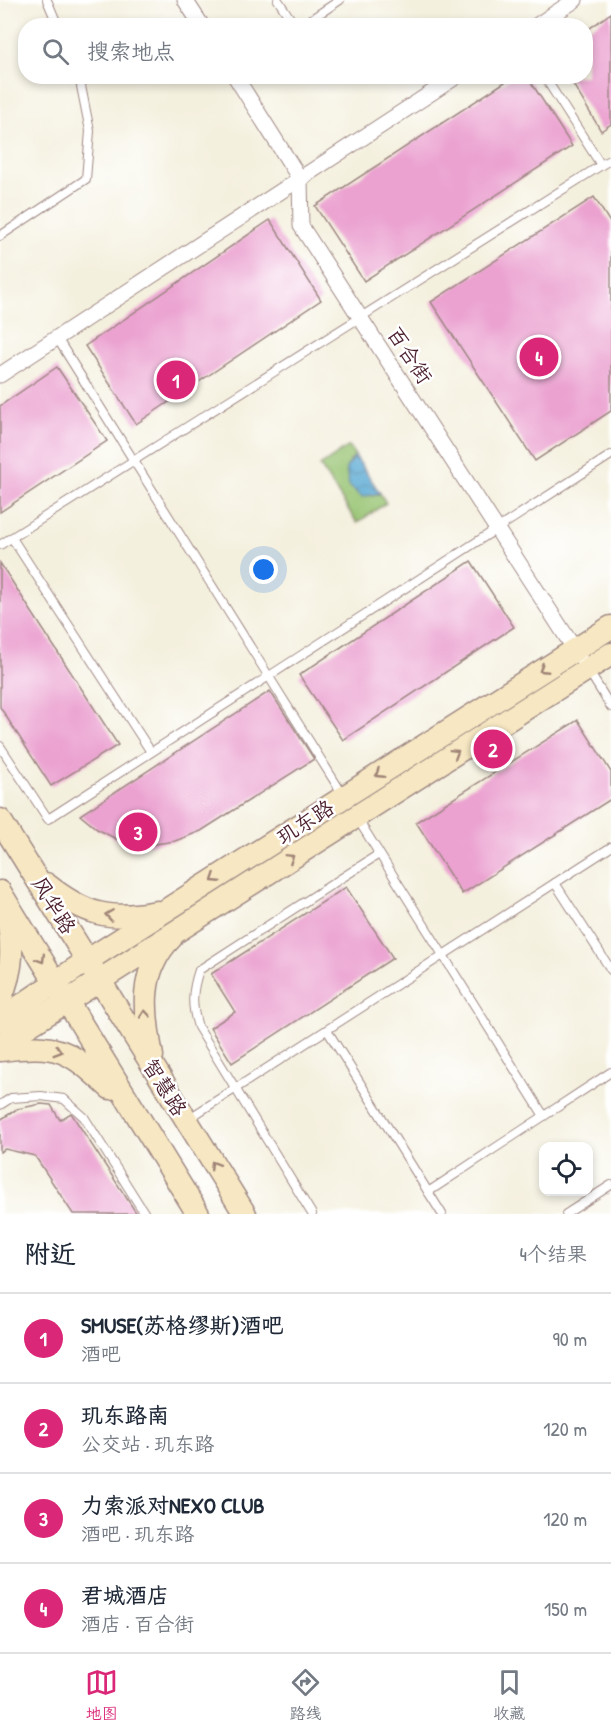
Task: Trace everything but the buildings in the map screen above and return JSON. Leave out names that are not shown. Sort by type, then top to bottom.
[{"type":"main road","name":"玑东路","points":[[93,969],[187,922],[575,649],[611,627]]},
{"type":"main road","name":"玑东路","points":[[0,1044],[61,992],[167,910],[611,654]]},
{"type":"main road","name":"风华路","points":[[2,826],[36,876],[93,969]]},
{"type":"main road","points":[[36,876],[65,899],[83,909],[105,916],[128,917],[167,910]]},
{"type":"main road","points":[[0,1000],[10,975],[13,947],[3,895]]},
{"type":"main road","name":"风华路","points":[[3,895],[61,992]]},
{"type":"main road","points":[[155,1071],[144,1003],[151,967],[159,950],[187,922]]},
{"type":"main road","name":"智慧路","points":[[93,969],[245,1214]]},
{"type":"main road","name":"玑东路","points":[[0,1020],[61,992]]},
{"type":"main road","name":"智慧路","points":[[61,992],[198,1214]]},
{"type":"main road","points":[[0,1050],[26,1047],[52,1048],[77,1057],[130,1106]]},
{"type":"street","points":[[185,0],[197,18]]},
{"type":"street","points":[[548,18],[575,0]]},
{"type":"street","name":"百合街","points":[[240,84],[300,179],[302,226],[587,669]]},
{"type":"street","points":[[0,375],[445,84]]},
{"type":"lane","points":[[47,0],[55,18]]},
{"type":"lane","points":[[278,0],[290,18]]},
{"type":"lane","points":[[314,18],[340,0]]},
{"type":"lane","points":[[0,236],[86,179],[90,131],[81,84]]},
{"type":"lane","points":[[549,84],[601,165]]},
{"type":"lane","points":[[0,546],[611,159]]},
{"type":"lane","points":[[57,338],[544,1116]]},
{"type":"lane","points":[[0,746],[48,819],[611,455]]},
{"type":"lane","points":[[12,538],[151,752]]},
{"type":"lane","points":[[587,669],[611,707]]},
{"type":"lane","points":[[186,1121],[611,847]]},
{"type":"lane","points":[[312,1214],[198,1026],[192,1007],[193,988],[199,970],[380,854]]},
{"type":"lane","points":[[555,883],[611,970]]},
{"type":"lane","points":[[327,1030],[442,1214]]},
{"type":"lane","points":[[428,1192],[611,1072]]},
{"type":"lane","points":[[0,1105],[11,1098],[41,1096],[64,1099],[84,1117],[145,1214]]},
{"type":"lane","points":[[566,1214],[611,1185]]},
{"type":"green space","points":[[349,446],[355,456],[350,461],[372,496],[380,493],[386,503],[357,523],[320,466]]},
{"type":"water","points":[[355,456],[380,493],[362,497],[349,486],[346,468]]},
{"type":"place","name":"君城酒店","points":[[539,357]]},
{"type":"place","name":"SMUSE(苏格缪斯)酒吧","points":[[176,380]]},
{"type":"place","name":"玑东路南","points":[[493,749]]},
{"type":"place","name":"力索派对NEXO CLUB","points":[[138,832]]}]
